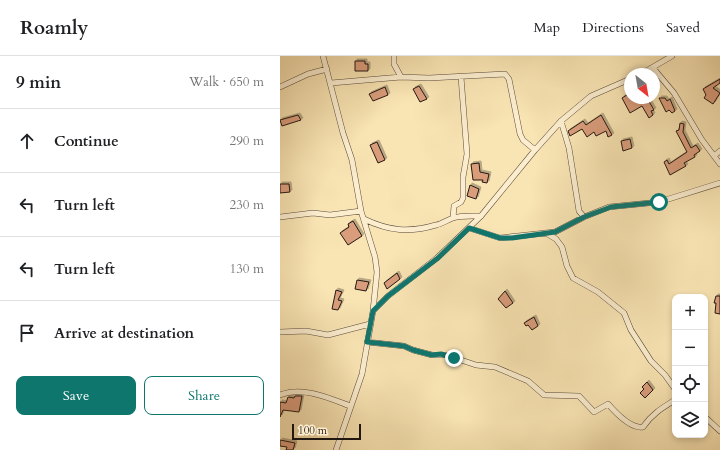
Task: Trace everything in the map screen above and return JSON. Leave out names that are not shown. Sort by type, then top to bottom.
[{"type":"street","points":[[323,56],[343,133],[352,160],[361,211],[373,246],[377,264],[373,311],[362,374],[336,450]]},
{"type":"street","points":[[394,56],[394,64],[401,77]]},
{"type":"street","points":[[653,68],[672,56]]},
{"type":"street","points":[[280,87],[308,74],[327,69]]},
{"type":"street","points":[[331,83],[401,77],[461,77],[494,74],[507,75],[520,134],[523,140],[535,150]]},
{"type":"street","points":[[660,76],[674,93],[702,140],[720,164]]},
{"type":"street","points":[[453,218],[454,206],[461,202],[463,198],[463,177],[467,154],[461,77]]},
{"type":"street","points":[[373,311],[388,296],[438,258],[481,216],[535,150],[561,122],[591,96],[624,82]]},
{"type":"street","points":[[561,122],[569,148],[579,210],[584,217]]},
{"type":"street","points":[[714,156],[720,151]]},
{"type":"street","points":[[469,228],[500,238],[546,233],[560,230],[584,217],[611,207],[659,202],[720,183]]},
{"type":"street","points":[[280,217],[308,214],[330,215],[361,211]]},
{"type":"street","points":[[364,219],[381,227],[393,230],[418,229],[434,226],[453,218],[481,216]]},
{"type":"street","points":[[546,233],[556,239],[562,247],[567,266],[573,278],[598,292],[624,313],[631,330],[651,361],[665,375],[672,385]]},
{"type":"street","points":[[280,332],[306,331],[328,335],[370,324]]},
{"type":"street","points":[[367,342],[404,346],[432,355],[446,355],[478,366],[495,367],[532,383],[544,395],[579,396],[594,412],[608,404],[626,420],[639,427],[643,427],[651,416],[662,407],[672,402]]},
{"type":"street","points":[[280,395],[288,392],[318,394],[350,406]]},
{"type":"street","points":[[708,420],[720,431]]},
{"type":"building","points":[[355,61],[365,61],[365,64],[368,64],[368,71],[355,71]]},
{"type":"building","points":[[720,79],[720,83],[713,88],[720,93],[713,104],[704,98],[706,95],[703,89]]},
{"type":"building","points":[[419,86],[427,99],[420,102],[413,89]]},
{"type":"building","points":[[385,87],[388,95],[373,101],[369,94]]},
{"type":"building","points":[[660,98],[665,98],[667,101],[670,99],[675,111],[672,113],[669,110],[666,112]]},
{"type":"building","points":[[625,104],[650,104],[654,110],[651,111],[653,115],[649,118],[642,106],[630,113]]},
{"type":"building","points":[[298,115],[301,120],[282,126],[280,120]]},
{"type":"building","points":[[601,115],[612,135],[608,137],[606,131],[596,136],[594,132],[587,137],[582,129],[570,136],[568,131],[583,121],[586,125]]},
{"type":"building","points":[[680,123],[684,124],[683,132],[691,148],[696,145],[700,151],[694,155],[695,157],[684,163],[686,166],[670,175],[664,162],[667,160],[669,164],[687,152],[676,131],[679,130]]},
{"type":"building","points":[[630,139],[632,148],[623,151],[621,141]]},
{"type":"building","points":[[377,142],[385,160],[378,163],[370,145]]},
{"type":"building","points":[[479,163],[480,172],[489,174],[487,183],[482,182],[483,180],[473,180],[471,164]]},
{"type":"building","points":[[280,184],[289,184],[290,192],[280,193]]},
{"type":"building","points":[[470,185],[479,189],[476,199],[467,196]]},
{"type":"building","points":[[353,221],[362,236],[348,245],[340,233],[349,227],[348,224]]},
{"type":"building","points":[[397,273],[400,279],[387,289],[384,283]]},
{"type":"building","points":[[357,280],[369,282],[366,291],[355,289]]},
{"type":"building","points":[[336,290],[342,292],[338,300],[342,301],[338,310],[332,309]]},
{"type":"building","points":[[505,291],[513,303],[506,308],[498,299]]},
{"type":"building","points":[[716,296],[720,296],[720,314],[715,313],[716,303],[714,303]]},
{"type":"building","points":[[534,317],[538,326],[532,330],[524,323]]},
{"type":"building","points":[[647,382],[653,390],[645,398],[640,393],[644,389],[642,387]]},
{"type":"building","points":[[295,396],[302,396],[299,412],[283,410],[280,417],[280,402],[286,403],[288,397],[294,398]]},
{"type":"building","points":[[280,440],[295,443],[293,450],[286,450],[287,447],[280,446]]},
{"type":"route","points":[[454,358],[441,354],[432,355],[427,352],[383,342],[367,342],[373,311],[388,296],[438,258],[469,228],[500,238],[512,238],[555,232],[584,217],[611,207],[659,202]]}]
